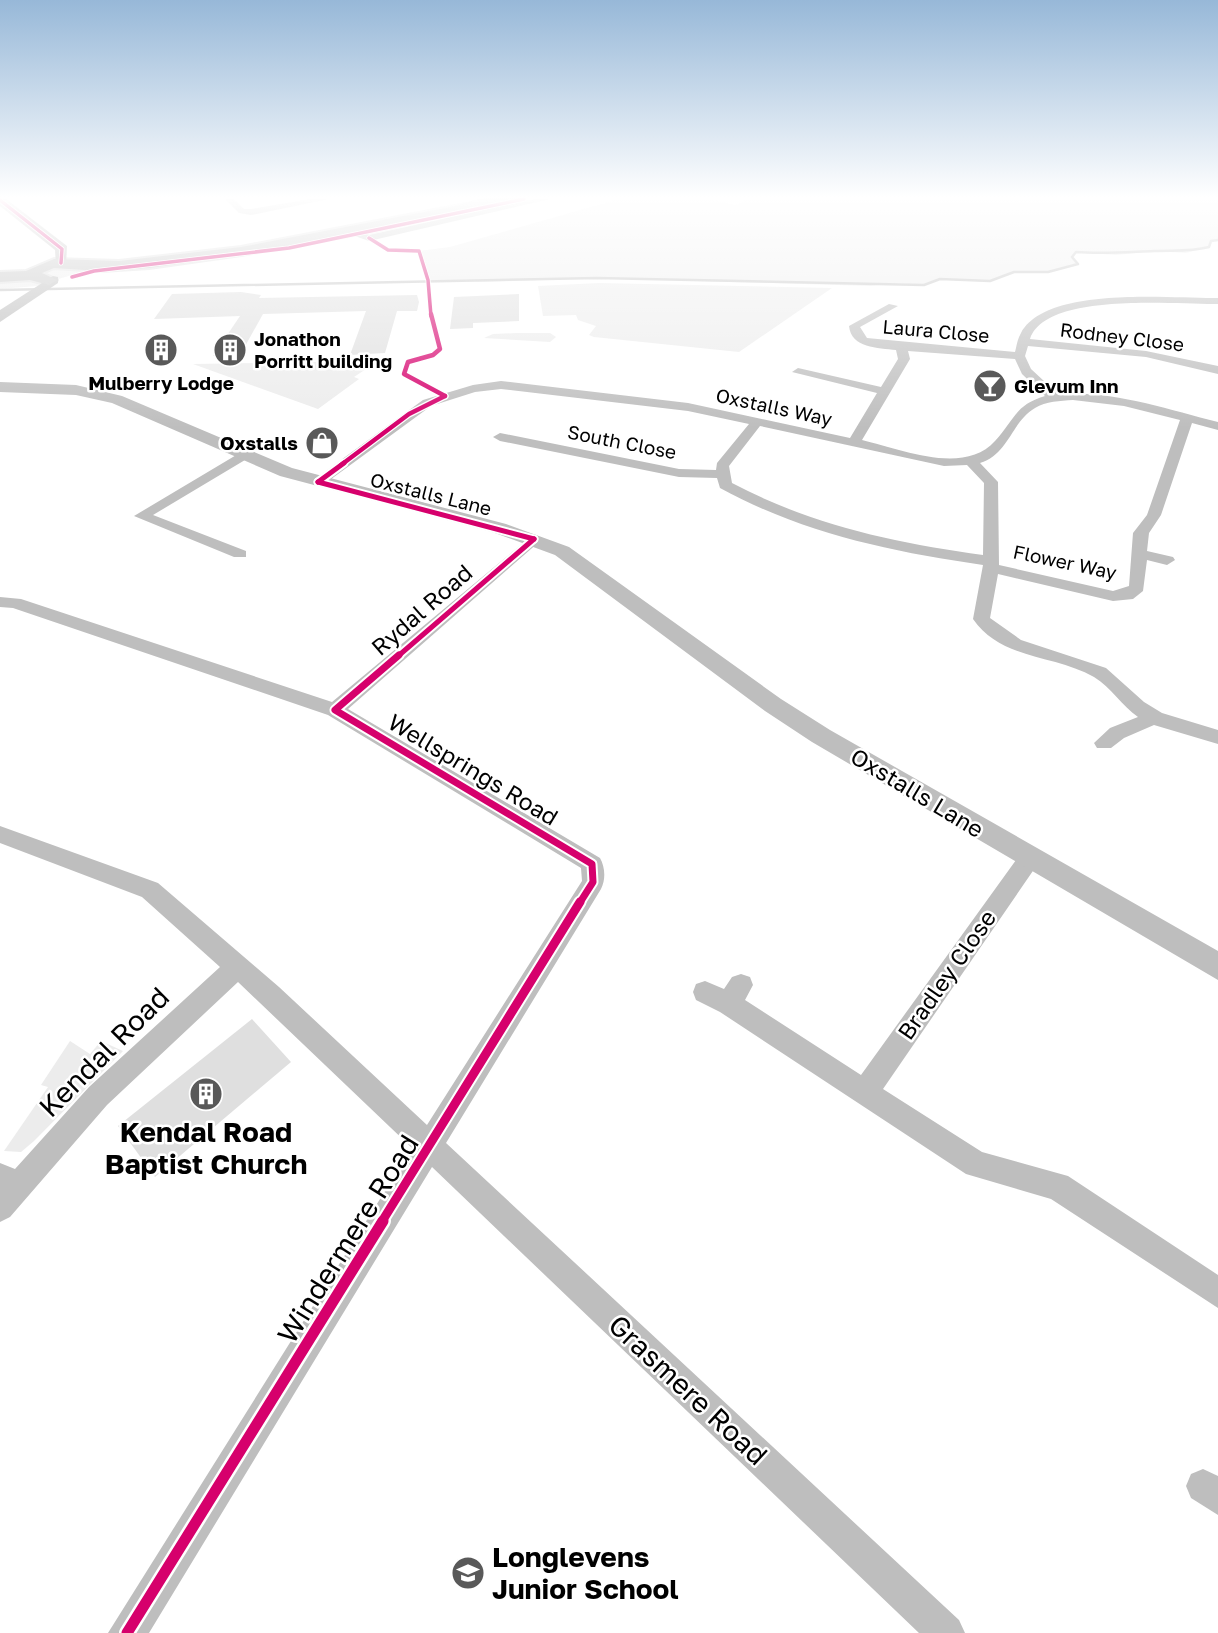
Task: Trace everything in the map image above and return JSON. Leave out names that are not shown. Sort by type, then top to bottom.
[{"type":"main road","points":[[36,275],[47,285]]},
{"type":"main road","points":[[0,317],[47,285],[68,275]]},
{"type":"street","points":[[1054,397],[1026,371],[1020,356],[1022,342],[1029,328],[1041,318],[1074,306],[1218,301]]},
{"type":"street","points":[[1196,303],[1218,316]]},
{"type":"street","name":"Laura Close","points":[[885,307],[853,330],[863,341],[901,347],[1020,356]]},
{"type":"street","name":"Rodney Close","points":[[1022,342],[1146,354],[1218,370]]},
{"type":"street","points":[[853,444],[904,359],[901,347]]},
{"type":"street","points":[[798,372],[885,391]]},
{"type":"street","name":"Oxstalls Lane","points":[[0,387],[76,390],[117,399],[243,457],[318,482],[534,539],[586,566],[773,705],[1029,859],[1218,967]]},
{"type":"street","name":"Oxstalls Way","points":[[318,482],[427,403],[473,388],[532,387],[688,407],[923,459],[970,461]]},
{"type":"street","points":[[970,461],[983,459],[997,449],[1023,410],[1054,397],[1100,400],[1218,426]]},
{"type":"street","name":"Flower Way","points":[[721,474],[725,485],[751,501],[806,522],[884,542],[991,564],[1113,596],[1127,595],[1137,587],[1141,533],[1154,515],[1188,419]]},
{"type":"street","points":[[721,474],[722,466],[756,422]]},
{"type":"street","name":"South Close","points":[[500,437],[519,437],[679,473],[721,474]]},
{"type":"street","points":[[125,523],[243,457]]},
{"type":"street","points":[[970,461],[990,482],[991,564],[981,619],[989,630],[1007,640],[1096,671],[1111,679],[1136,707],[1151,716],[1218,737]]},
{"type":"street","points":[[141,516],[226,553]]},
{"type":"street","name":"Rydal Road","points":[[335,710],[534,539]]},
{"type":"street","name":"Flower Way","points":[[1139,554],[1167,560]]},
{"type":"street","name":"Wellsprings Road","points":[[0,602],[15,604],[335,710],[592,864]]},
{"type":"street","points":[[1101,744],[1116,731],[1140,726],[1151,716]]},
{"type":"street","points":[[0,834],[150,890],[238,966],[430,1147]]},
{"type":"street","name":"Bradley Close","points":[[865,1092],[1029,859]]},
{"type":"street","name":"Windermere Road","points":[[127,1633],[593,883],[592,864]]},
{"type":"street","name":"Kendal Road","points":[[6,1190],[98,1096],[238,966]]},
{"type":"street","points":[[725,994],[865,1092],[976,1164],[1058,1186],[1218,1293]]},
{"type":"street","name":"Grasmere Road","points":[[430,1147],[946,1633]]},
{"type":"shaded area","points":[[70,275],[49,285],[0,289],[0,277]]},
{"type":"shaded area","points":[[427,275],[1005,275],[990,281],[940,279],[924,285],[897,283],[870,286],[597,278],[484,282],[429,280]]},
{"type":"shaded area","points":[[599,283],[832,288],[739,352],[594,337],[589,335],[596,326],[578,320],[576,315],[543,316],[538,286]]},
{"type":"shaded area","points":[[550,333],[556,337],[550,342],[484,338],[493,334]]},
{"type":"shaded area","points":[[378,361],[354,377],[359,379],[318,409],[193,364]]},
{"type":"shaded area","points":[[70,1041],[90,1054],[101,1041],[123,1051],[21,1152],[4,1151],[48,1087],[41,1085]]},
{"type":"building","points":[[241,292],[261,295],[259,298],[417,295],[419,302],[417,311],[397,311],[385,353],[350,355],[366,311],[263,314],[239,357],[213,356],[240,316],[154,319],[172,294]]},
{"type":"building","points":[[519,294],[519,321],[473,323],[473,328],[450,329],[454,297]]},
{"type":"building","name":"Kendal Road Baptist Church","points":[[252,1019],[291,1062],[155,1177],[118,1126]]},
{"type":"waterway","points":[[0,290],[597,278],[924,285],[940,279],[990,281],[1005,275]]},
{"type":"cycle path","points":[[72,277],[79,275]]},
{"type":"cycle path","points":[[427,275],[431,319],[440,349],[433,355],[408,362],[404,374],[445,396]]},
{"type":"cycle path","points":[[318,482],[409,414],[445,396]]},
{"type":"cycle path","points":[[318,482],[534,539]]},
{"type":"cycle path","points":[[127,1633],[593,882],[592,864],[335,710],[534,539]]},
{"type":"place","name":"Mulberry Lodge","points":[[161,350]]},
{"type":"place","name":"Jonathon Porritt building","points":[[230,350]]},
{"type":"place","name":"Glevum Inn","points":[[990,386]]},
{"type":"place","name":"Oxstalls","points":[[322,443]]},
{"type":"place","name":"Kendal Road Baptist Church","points":[[206,1094]]},
{"type":"place","name":"Longlevens Junior School","points":[[468,1573]]}]
